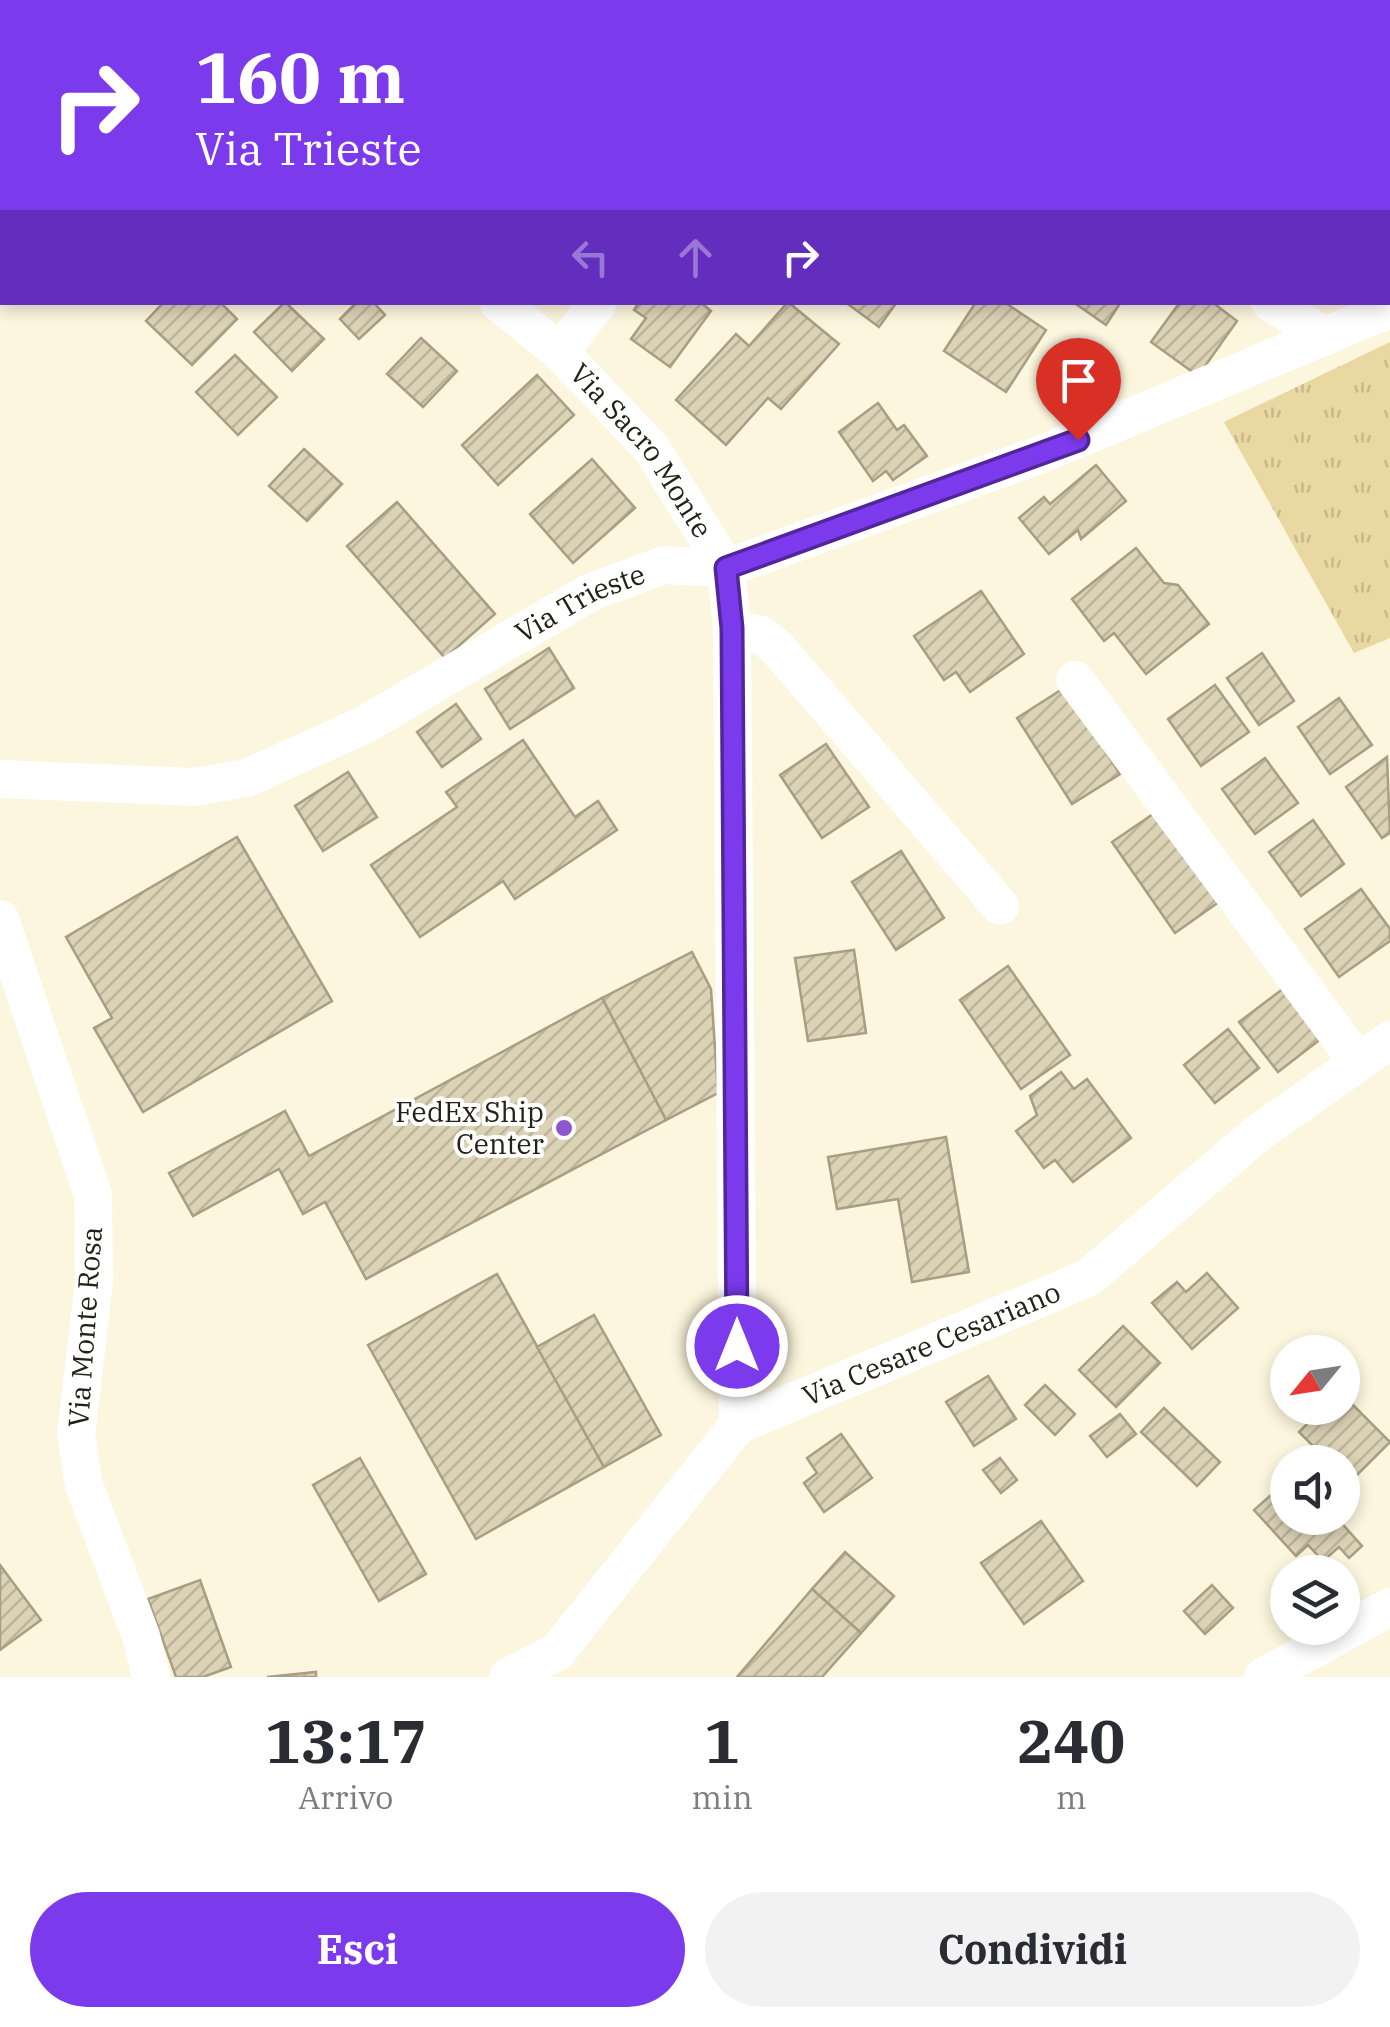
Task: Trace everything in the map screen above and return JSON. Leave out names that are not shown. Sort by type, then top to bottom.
[{"type":"street","name":"Via Sacro Monte","points":[[502,305],[560,352],[651,448],[726,568],[732,628],[738,1425]]},
{"type":"street","points":[[560,352],[596,305]]},
{"type":"street","points":[[1275,305],[1325,337]]},
{"type":"street","name":"Via Trieste","points":[[3,788],[195,787],[247,778],[364,725],[591,592],[664,564],[726,568],[1042,454],[1390,309]]},
{"type":"street","points":[[732,628],[762,635],[778,649],[1000,906]]},
{"type":"street","points":[[1074,680],[1358,1062]]},
{"type":"street","name":"Via Monte Rosa","points":[[0,919],[94,1195],[94,1282],[76,1435],[84,1485],[142,1636],[150,1677]]},
{"type":"street","name":"Via Cesare Cesariano","points":[[508,1677],[557,1652],[738,1425],[1088,1278],[1257,1134],[1390,1040]]},
{"type":"street","points":[[1263,1677],[1390,1607]]},
{"type":"green space","points":[[1390,342],[1390,638],[1354,653],[1224,422]]},
{"type":"building","points":[[161,305],[223,305],[237,319],[192,365],[146,321]]},
{"type":"building","points":[[282,305],[288,305],[324,339],[292,371],[254,332]]},
{"type":"building","points":[[354,305],[376,305],[385,315],[359,339],[340,319]]},
{"type":"building","points":[[637,305],[704,305],[711,311],[670,367],[631,339],[646,318],[634,310]]},
{"type":"building","points":[[785,305],[792,305],[839,344],[781,409],[768,398],[726,445],[676,400],[736,334],[749,346]]},
{"type":"building","points":[[849,305],[895,305],[879,327]]},
{"type":"building","points":[[974,305],[1008,305],[1046,330],[1006,392],[944,351]]},
{"type":"building","points":[[1077,305],[1119,305],[1106,325]]},
{"type":"building","points":[[1178,305],[1216,305],[1237,321],[1198,376],[1151,342]]},
{"type":"building","points":[[421,338],[457,371],[423,407],[387,374]]},
{"type":"building","points":[[235,355],[277,397],[238,435],[196,392]]},
{"type":"building","points":[[537,375],[574,415],[498,485],[462,445]]},
{"type":"building","points":[[878,403],[897,430],[904,425],[927,456],[893,480],[886,471],[873,481],[839,432]]},
{"type":"building","points":[[304,449],[342,484],[307,521],[269,486]]},
{"type":"building","points":[[592,459],[635,508],[573,563],[530,514]]},
{"type":"building","points":[[1096,465],[1126,501],[1081,539],[1078,530],[1049,554],[1019,518],[1044,497],[1050,504]]},
{"type":"building","points":[[397,502],[495,614],[445,658],[347,546]]},
{"type":"building","points":[[1136,548],[1164,583],[1178,585],[1209,624],[1146,674],[1114,633],[1104,641],[1072,599]]},
{"type":"building","points":[[981,591],[1024,654],[970,692],[956,672],[944,680],[914,636]]},
{"type":"building","points":[[549,648],[574,688],[510,729],[485,689]]},
{"type":"building","points":[[1262,653],[1294,701],[1259,725],[1227,678]]},
{"type":"building","points":[[1215,685],[1249,732],[1201,766],[1168,719]]},
{"type":"building","points":[[1064,688],[1120,774],[1072,804],[1017,718]]},
{"type":"building","points":[[1339,698],[1372,745],[1330,774],[1298,727]]},
{"type":"building","points":[[456,704],[481,739],[442,767],[417,732]]},
{"type":"building","points":[[523,740],[575,817],[598,801],[617,830],[515,899],[503,881],[420,937],[371,865],[457,807],[446,792]]},
{"type":"building","points":[[826,744],[869,807],[822,838],[780,775]]},
{"type":"building","points":[[1387,757],[1390,833],[1382,838],[1346,787]]},
{"type":"building","points":[[1265,758],[1298,803],[1255,834],[1222,789]]},
{"type":"building","points":[[348,772],[377,817],[323,851],[295,806]]},
{"type":"building","points":[[1156,812],[1219,902],[1175,933],[1112,842]]},
{"type":"building","points":[[1313,820],[1344,864],[1301,896],[1269,852]]},
{"type":"building","points":[[237,837],[332,1001],[143,1112],[94,1028],[112,1018],[66,937]]},
{"type":"building","points":[[901,851],[944,918],[896,950],[852,882]]},
{"type":"building","points":[[1361,889],[1390,929],[1390,941],[1339,977],[1305,929]]},
{"type":"building","points":[[854,950],[866,1033],[808,1041],[795,958]]},
{"type":"building","points":[[692,952],[711,989],[718,1093],[666,1120],[602,998]]},
{"type":"building","points":[[1008,966],[1070,1055],[1021,1089],[960,1000]]},
{"type":"building","points":[[1284,988],[1322,1038],[1278,1072],[1239,1022]]},
{"type":"building","points":[[602,998],[666,1120],[366,1279],[325,1202],[303,1214],[279,1169],[193,1216],[169,1173],[285,1111],[309,1156]]},
{"type":"building","points":[[1228,1029],[1259,1068],[1215,1103],[1184,1065]]},
{"type":"building","points":[[1061,1072],[1074,1089],[1087,1079],[1131,1138],[1073,1182],[1055,1160],[1044,1168],[1016,1131],[1037,1115],[1030,1096]]},
{"type":"building","points":[[946,1137],[969,1272],[912,1282],[898,1199],[837,1209],[828,1157]]},
{"type":"building","points":[[1207,1273],[1238,1308],[1192,1349],[1152,1303],[1177,1282],[1186,1292]]},
{"type":"building","points":[[497,1274],[604,1467],[476,1539],[368,1345]]},
{"type":"building","points":[[594,1315],[661,1435],[604,1467],[537,1347]]},
{"type":"building","points":[[1123,1326],[1160,1363],[1116,1407],[1079,1370]]},
{"type":"building","points":[[988,1376],[1016,1419],[974,1446],[946,1402]]},
{"type":"building","points":[[1045,1385],[1075,1414],[1055,1435],[1025,1405]]},
{"type":"building","points":[[1164,1408],[1220,1462],[1197,1486],[1141,1432]]},
{"type":"building","points":[[1360,1412],[1390,1442],[1360,1472],[1360,1445],[1312,1445],[1299,1432],[1306,1425],[1360,1425]]},
{"type":"building","points":[[1120,1414],[1136,1434],[1107,1457],[1090,1436]]},
{"type":"building","points":[[841,1434],[872,1478],[824,1512],[804,1483],[817,1473],[807,1458]]},
{"type":"building","points":[[360,1458],[426,1574],[379,1601],[313,1485]]},
{"type":"building","points":[[1000,1458],[1017,1480],[1001,1493],[983,1470]]},
{"type":"building","points":[[1270,1496],[1270,1528],[1254,1510]]},
{"type":"building","points":[[1041,1521],[1083,1581],[1024,1624],[981,1563]]},
{"type":"building","points":[[1277,1535],[1352,1535],[1362,1546],[1352,1555],[1346,1555],[1339,1547],[1330,1555],[1317,1555],[1308,1545],[1295,1555]]},
{"type":"building","points":[[845,1552],[894,1596],[861,1633],[812,1589]]},
{"type":"building","points":[[0,1565],[41,1620],[0,1650]]},
{"type":"building","points":[[200,1580],[231,1667],[203,1677],[176,1677],[148,1599]]},
{"type":"building","points":[[1212,1585],[1233,1608],[1205,1634],[1184,1611]]},
{"type":"building","points":[[812,1589],[861,1633],[822,1677],[737,1677]]},
{"type":"building","points":[[316,1672],[316,1677],[267,1677]]},
{"type":"place","name":"FedEx Ship Center","points":[[564,1128]]},
{"type":"route","points":[[737,1346],[732,628],[726,568],[1078,440]]}]
